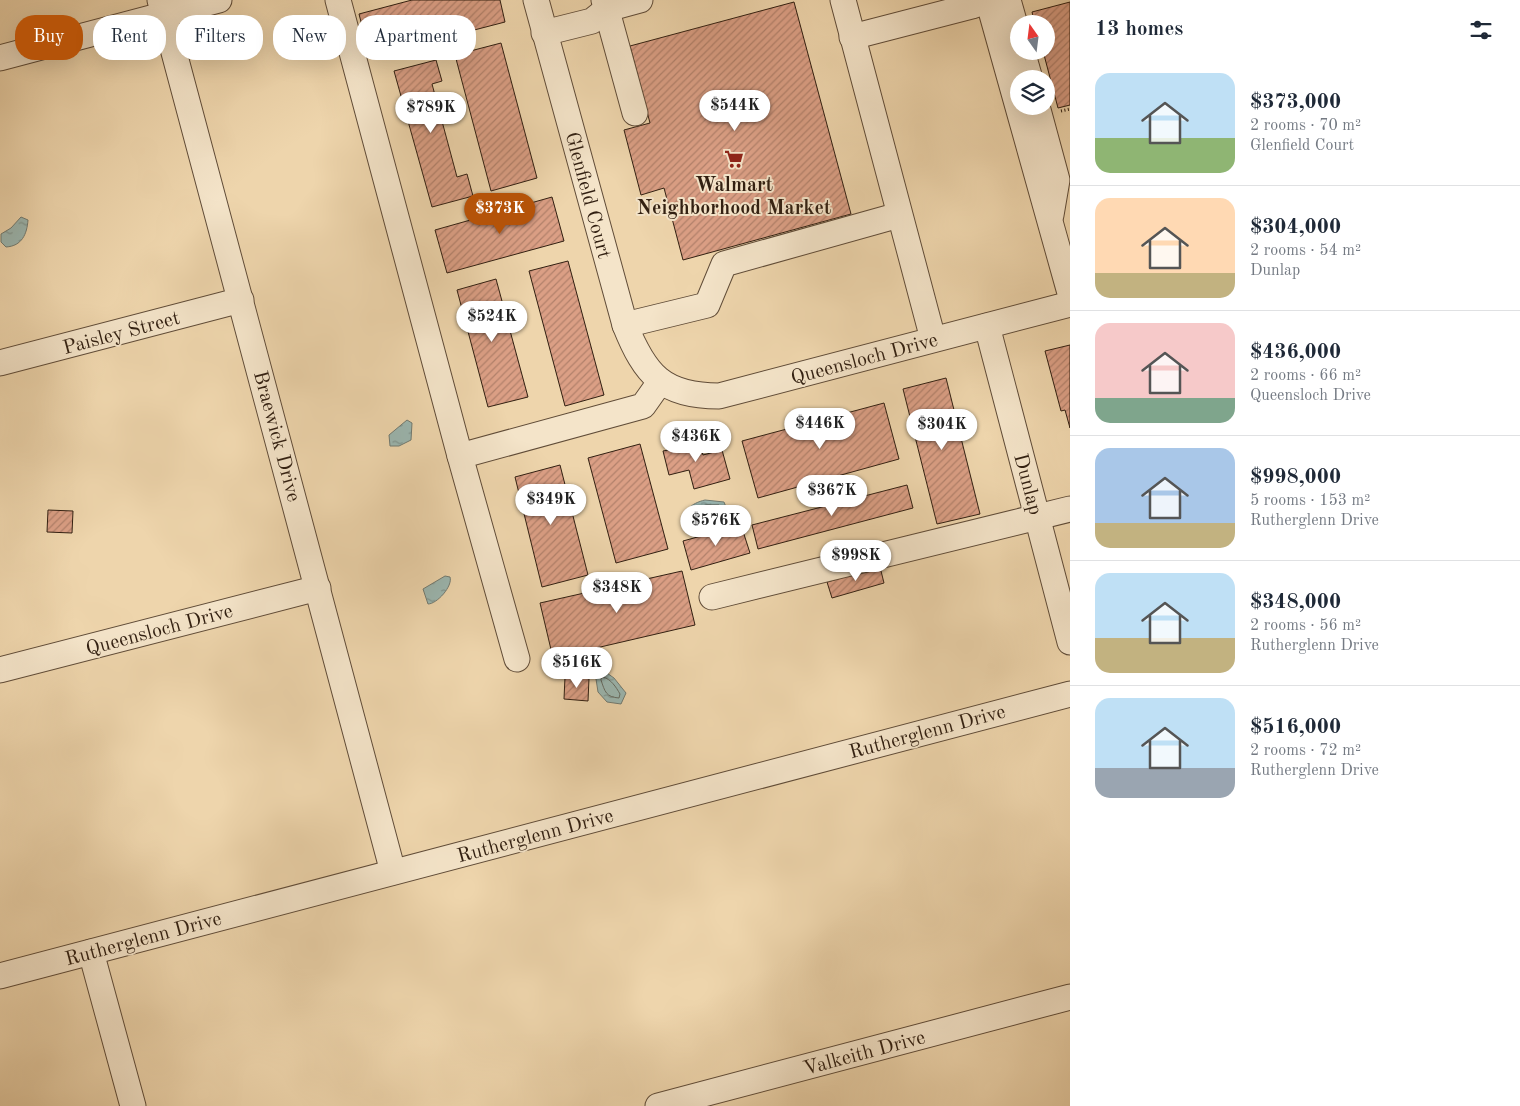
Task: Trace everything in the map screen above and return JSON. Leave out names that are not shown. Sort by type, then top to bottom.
[{"type":"street","points":[[0,58],[162,7],[219,0]]},
{"type":"street","points":[[338,0],[460,456],[517,659]]},
{"type":"street","name":"Glenfield Court","points":[[536,0],[625,325],[634,350],[660,382]]},
{"type":"street","points":[[544,33],[592,21],[606,5],[640,0]]},
{"type":"street","points":[[843,0],[933,339]]},
{"type":"street","points":[[852,37],[993,0]]},
{"type":"street","points":[[993,0],[1010,26]]},
{"type":"street","points":[[993,0],[1070,293]]},
{"type":"street","points":[[606,5],[635,113]]},
{"type":"street","name":"Braewick Drive","points":[[162,7],[393,872]]},
{"type":"street","points":[[1039,115],[1057,180],[1050,220]]},
{"type":"street","points":[[625,325],[707,305],[724,264],[899,215]]},
{"type":"street","name":"Paisley Street","points":[[0,363],[241,300]]},
{"type":"street","name":"Queensloch Drive","points":[[660,382],[694,396],[719,396],[1070,304]]},
{"type":"street","name":"Dunlap","points":[[988,326],[1070,642]]},
{"type":"street","points":[[460,456],[643,406],[660,382]]},
{"type":"street","points":[[712,597],[1070,509]]},
{"type":"street","name":"Queensloch Drive","points":[[0,670],[318,588]]},
{"type":"street","name":"Rutherglenn Drive","points":[[0,976],[1070,694]]},
{"type":"street","points":[[92,952],[133,1106]]},
{"type":"street","name":"Valkeith Drive","points":[[658,1106],[1070,997]]},
{"type":"water","points":[[21,217],[28,220],[23,238],[20,242],[6,247],[1,242],[1,234],[11,228]]},
{"type":"water","points":[[407,420],[412,423],[411,440],[399,446],[390,446],[389,435]]},
{"type":"water","points":[[705,500],[724,502],[726,507],[724,513],[694,525],[689,520],[687,512],[696,503]]},
{"type":"water","points":[[445,576],[450,577],[450,581],[444,594],[436,601],[428,604],[423,589]]},
{"type":"water","points":[[604,671],[614,678],[626,693],[621,704],[607,702],[598,692],[596,679]]},
{"type":"building","points":[[412,0],[500,0],[505,22],[476,30],[476,15],[359,14]]},
{"type":"building","name":"Walmart Neighborhood Market","points":[[794,2],[851,214],[683,260],[664,188],[641,195],[624,130],[650,123],[630,46]]},
{"type":"building","points":[[1070,2],[1070,105],[1058,108],[1055,97],[1055,70],[1048,70],[1045,60],[1055,60],[1055,15],[1033,15],[1032,12]]},
{"type":"building","points":[[501,43],[537,178],[491,191],[456,60],[476,60],[476,50]]},
{"type":"building","points":[[436,60],[442,81],[432,84],[457,177],[467,174],[473,196],[432,207],[394,71]]},
{"type":"building","points":[[552,197],[564,241],[447,273],[435,230]]},
{"type":"building","points":[[568,261],[604,395],[565,406],[529,271]]},
{"type":"building","points":[[496,279],[528,397],[488,407],[457,290]]},
{"type":"building","points":[[1070,345],[1070,428],[1065,410],[1061,411],[1045,351]]},
{"type":"building","points":[[946,378],[980,514],[937,524],[903,389]]},
{"type":"building","points":[[884,403],[899,459],[758,498],[742,441]]},
{"type":"building","points":[[697,435],[703,455],[722,450],[730,479],[694,489],[689,470],[669,475],[663,451],[674,449],[672,442]]},
{"type":"building","points":[[640,444],[668,549],[616,563],[588,458]]},
{"type":"building","points":[[560,465],[588,575],[542,587],[515,477]]},
{"type":"building","points":[[907,485],[913,508],[758,549],[752,525]]},
{"type":"building","points":[[48,510],[73,511],[72,533],[47,532]]},
{"type":"building","points":[[741,525],[750,553],[691,570],[683,541]]},
{"type":"building","points":[[880,567],[884,583],[832,598],[827,582]]},
{"type":"building","points":[[682,571],[695,625],[553,658],[540,603]]},
{"type":"building","points":[[565,677],[589,678],[588,701],[564,699]]},
{"type":"place","name":"Walmart Neighborhood Market","points":[[734,159]]}]
